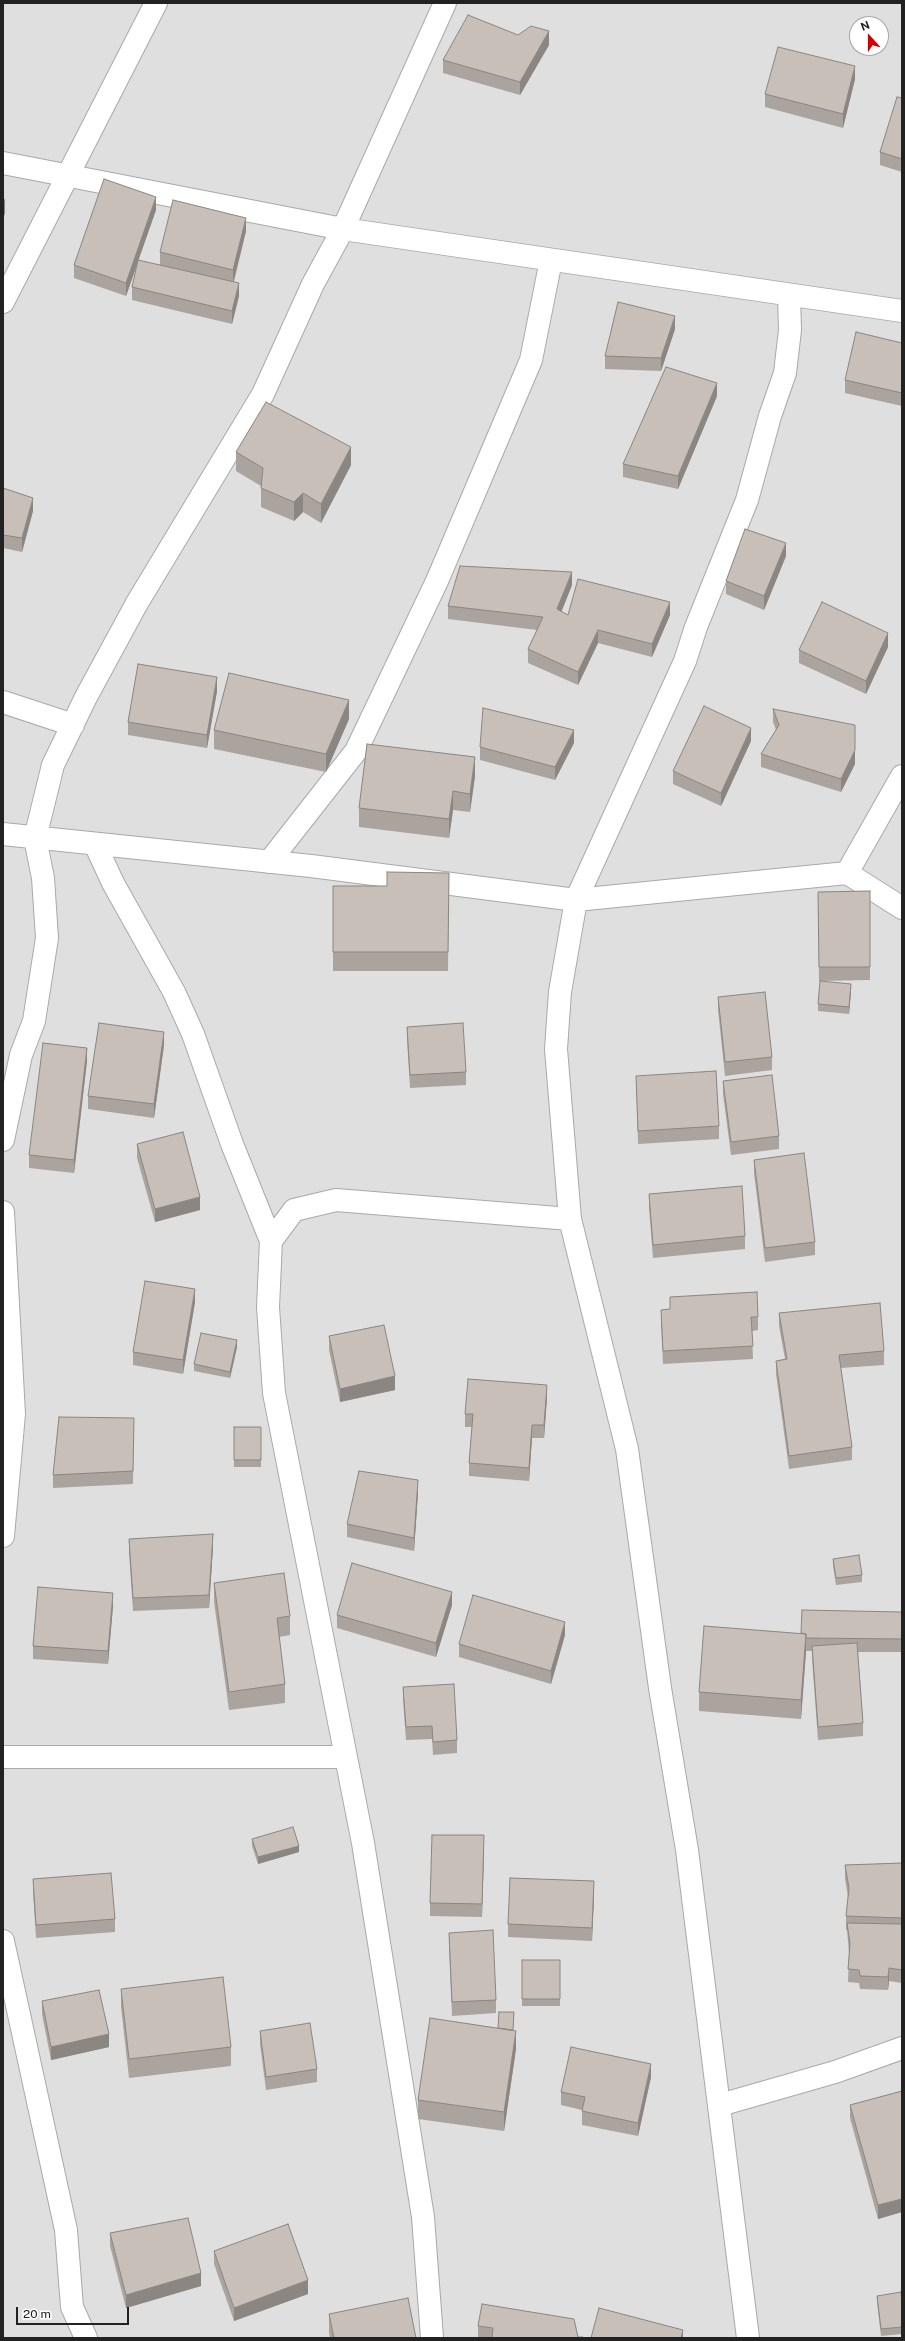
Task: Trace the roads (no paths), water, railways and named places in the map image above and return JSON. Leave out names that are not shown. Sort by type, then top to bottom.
[{"type":"street","points":[[3,302],[67,174],[156,3]]},
{"type":"street","points":[[3,1140],[21,1055],[34,1021],[47,938],[42,878],[36,838],[54,765],[72,725],[137,603],[263,394],[313,284],[343,229],[445,3]]},
{"type":"street","points":[[3,163],[67,174],[343,229],[902,311]]},
{"type":"street","points":[[269,862],[356,751],[437,581],[531,360],[551,260]]},
{"type":"street","points":[[748,2338],[688,1850],[660,1688],[627,1449],[570,1219],[556,1049],[560,992],[576,900],[685,661],[696,627],[747,500],[770,416],[785,373],[790,330],[789,295]]},
{"type":"street","points":[[3,702],[72,725]]},
{"type":"street","points":[[847,873],[902,776]]},
{"type":"street","points":[[3,834],[269,862],[576,900],[847,873],[902,908]]},
{"type":"street","points":[[95,844],[114,883],[174,992],[193,1034],[232,1144],[271,1241],[268,1307],[274,1393],[363,1843],[423,2217],[432,2338]]},
{"type":"street","points":[[271,1241],[294,1210],[336,1200],[570,1219]]},
{"type":"street","points":[[3,1212],[14,1414],[3,1536]]},
{"type":"street","points":[[3,1757],[346,1758]]},
{"type":"street","points":[[3,1941],[66,2230],[72,2307],[86,2338]]},
{"type":"street","points":[[720,2105],[835,2072],[902,2048]]}]
